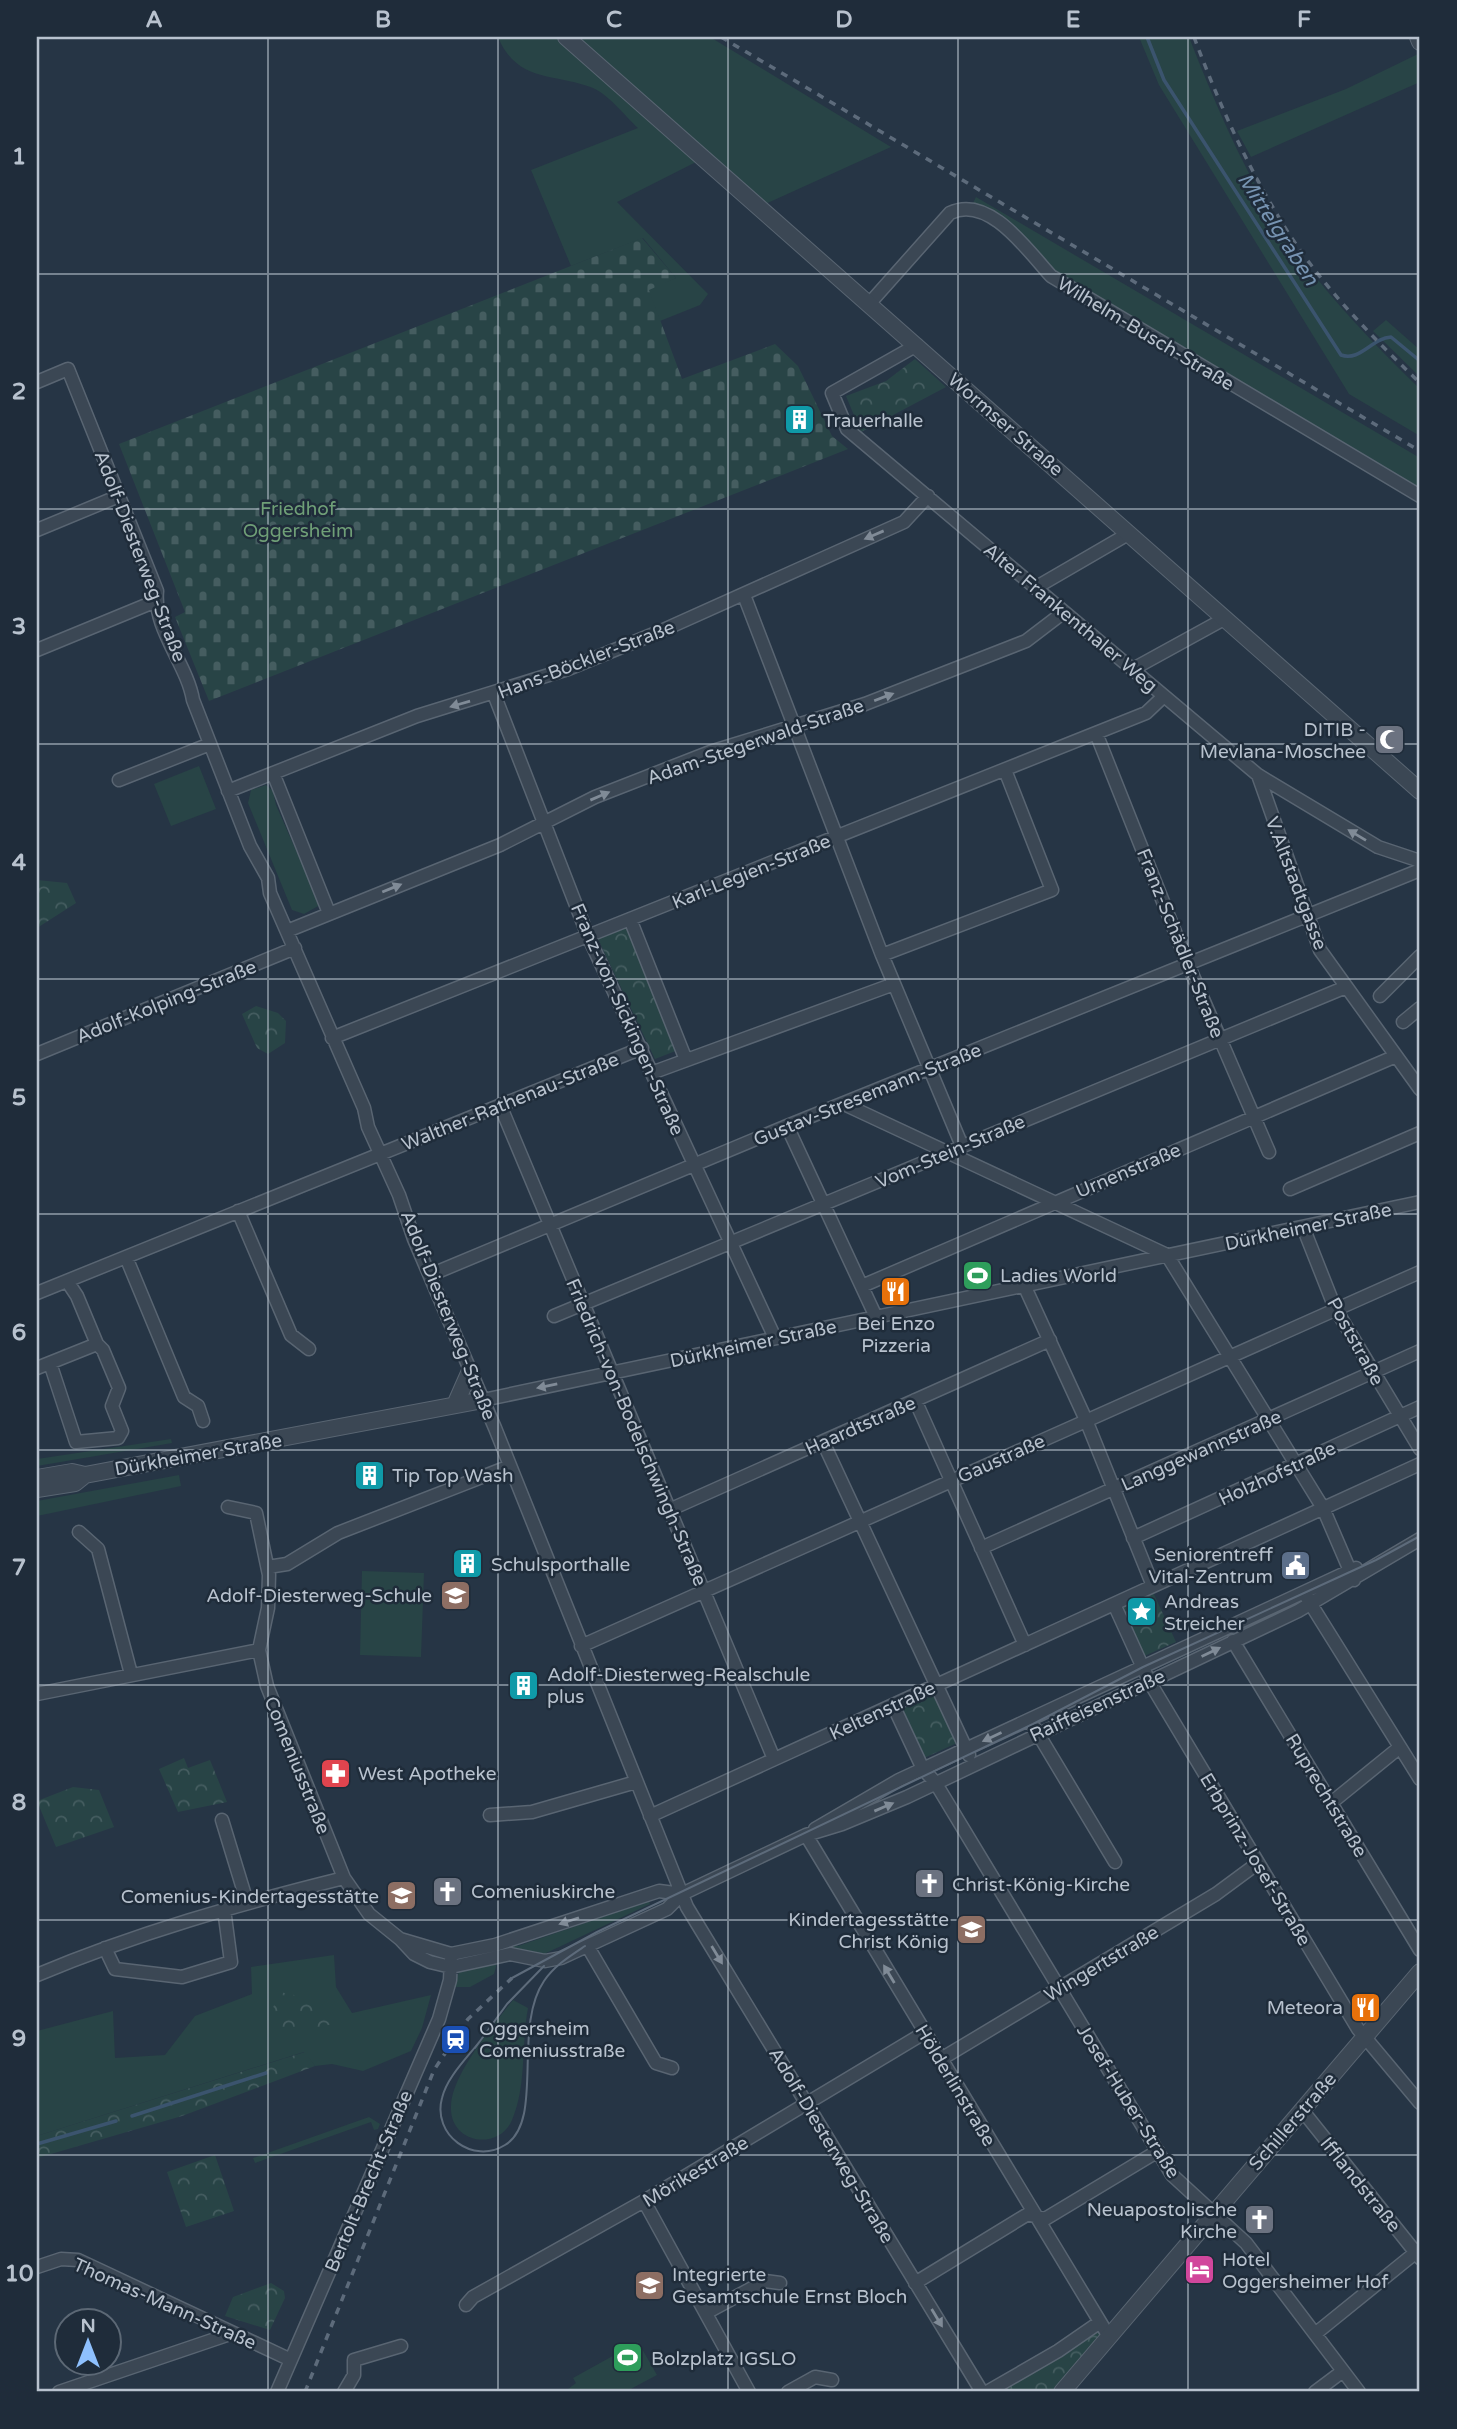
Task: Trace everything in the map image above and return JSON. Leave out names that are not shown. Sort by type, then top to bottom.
[{"type":"street","name":"Wormser Straße","points":[[566,37],[1420,791]]},
{"type":"street","points":[[1418,37],[1420,42]]},
{"type":"street","name":"Wilhelm-Busch-Straße","points":[[869,304],[950,213],[960,208],[981,211],[1011,232],[1051,276],[1420,496]]},
{"type":"street","name":"Alter Frankenthaler Weg","points":[[917,345],[832,393],[847,429],[1258,775],[1378,847],[1420,861]]},
{"type":"street","name":"Adolf-Diesterweg-Straße","points":[[37,382],[68,369],[157,592],[156,601],[228,791],[364,1108],[378,1153],[407,1213],[682,1894],[982,2392]]},
{"type":"street","points":[[37,530],[119,496]]},
{"type":"street","name":"Hans-Böckler-Straße","points":[[228,791],[417,716],[495,694],[568,669],[744,595],[782,575],[904,523],[928,496]]},
{"type":"street","points":[[1035,588],[1128,534]]},
{"type":"street","points":[[744,595],[882,955],[962,1146]]},
{"type":"street","points":[[37,650],[156,601]]},
{"type":"street","name":"Adam-Stegerwald-Straße","points":[[287,931],[500,845],[595,797],[710,752],[795,728],[1026,641],[1064,612]]},
{"type":"street","points":[[1133,669],[1224,619]]},
{"type":"street","name":"Franz-von-Sickingen-Straße","points":[[495,694],[588,936],[654,1072],[775,1338]]},
{"type":"street","name":"Karl-Legien-Straße","points":[[332,1038],[1146,713],[1164,696]]},
{"type":"street","name":"Franz-Schädler-Straße","points":[[1096,733],[1187,962],[1269,1152]]},
{"type":"street","points":[[119,780],[210,744]]},
{"type":"street","points":[[882,955],[1052,890],[1005,770]]},
{"type":"street","points":[[273,773],[329,913]]},
{"type":"street","name":"V.Altstadtgasse","points":[[1258,775],[1320,950],[1420,1088]]},
{"type":"street","name":"Gustav-Stresemann-Straße","points":[[430,1275],[1187,962],[1420,870]]},
{"type":"street","name":"Franz-von-Sickingen-Straße","points":[[630,919],[687,1060]]},
{"type":"street","name":"Adolf-Kolping-Straße","points":[[37,1054],[295,948]]},
{"type":"street","points":[[1380,996],[1420,956]]},
{"type":"street","points":[[654,1072],[894,984]]},
{"type":"street","name":"Vom-Stein-Straße","points":[[554,1316],[1346,986]]},
{"type":"street","points":[[1403,1022],[1420,1009]]},
{"type":"street","name":"Walther-Rathenau-Straße","points":[[37,1293],[70,1290],[126,1256],[642,1048]]},
{"type":"street","name":"Urnenstraße","points":[[862,1286],[1396,1056]]},
{"type":"street","points":[[844,1104],[1167,1255],[1323,1508],[1351,1575]]},
{"type":"street","name":"Friedrich-von-Bodelschwingh-Straße","points":[[500,1105],[774,1759]]},
{"type":"street","points":[[787,1126],[876,1317]]},
{"type":"street","points":[[1290,1189],[1420,1133]]},
{"type":"street","name":"Dürkheimer Straße","points":[[37,1478],[72,1472],[85,1475],[483,1400],[1420,1202]]},
{"type":"street","points":[[238,1211],[291,1335],[309,1349]]},
{"type":"street","name":"Poststraße","points":[[1303,1227],[1335,1308],[1420,1449]]},
{"type":"street","points":[[126,1256],[184,1396],[198,1406],[203,1421]]},
{"type":"street","name":"Gaustraße","points":[[581,1646],[1420,1272]]},
{"type":"street","points":[[1024,1285],[1086,1420],[1153,1586]]},
{"type":"street","points":[[50,1363],[76,1442],[118,1438],[122,1431],[112,1406],[119,1388],[77,1296],[70,1290]]},
{"type":"street","name":"Haardtstraße","points":[[669,1510],[1050,1340]]},
{"type":"street","points":[[37,1368],[97,1344]]},
{"type":"street","name":"Langgewannstraße","points":[[981,1548],[1420,1351]]},
{"type":"street","points":[[455,1405],[470,1371]]},
{"type":"street","points":[[915,1401],[1025,1644]]},
{"type":"street","name":"Holzhofstraße","points":[[1133,1538],[1420,1407]]},
{"type":"street","points":[[823,1441],[973,1764]]},
{"type":"street","name":"Keltenstraße","points":[[650,1816],[1420,1464]]},
{"type":"street","points":[[268,1567],[287,1564],[338,1533],[510,1466]]},
{"type":"street","name":"Dürkheimer Straße","points":[[37,1489],[75,1483],[85,1475]]},
{"type":"street","name":"Comeniusstraße","points":[[228,1507],[257,1513],[268,1567],[268,1608],[259,1650],[267,1686],[344,1878],[369,1914],[400,1939],[403,1945],[430,1962],[451,1960]]},
{"type":"street","points":[[79,1532],[98,1549],[131,1674]]},
{"type":"street","name":"Raiffeisenstraße","points":[[806,1835],[836,1814],[923,1769],[1303,1591],[1351,1575],[1420,1539]]},
{"type":"street","name":"Raiffeisenstraße","points":[[451,1960],[510,1954],[549,1961],[588,1947],[667,1909],[682,1894],[806,1835],[904,1799],[1037,1732],[1310,1604],[1351,1575]]},
{"type":"street","points":[[1303,1591],[1420,1779]]},
{"type":"street","points":[[1114,1604],[1143,1667]]},
{"type":"street","name":"Ruprechtstraße","points":[[1233,1641],[1420,1950]]},
{"type":"street","points":[[37,1694],[259,1650]]},
{"type":"street","name":"Erbprinz-Josef-Straße","points":[[1143,1667],[1258,1863],[1365,2036],[1420,2103]]},
{"type":"street","name":"Josef-Huber-Straße","points":[[893,1705],[923,1769],[935,1782],[1172,2175],[1246,2243],[1359,2392]]},
{"type":"street","points":[[1030,1719],[1115,1862]]},
{"type":"street","points":[[1331,1803],[1400,1747]]},
{"type":"street","points":[[490,1815],[533,1812],[636,1782]]},
{"type":"street","points":[[222,1820],[247,1902]]},
{"type":"street","name":"Hölderlinstraße","points":[[806,1835],[1104,2328]]},
{"type":"street","name":"Wingertstraße","points":[[941,2059],[1216,1894],[1258,1863]]},
{"type":"street","points":[[37,1975],[105,1948],[224,1909],[344,1878]]},
{"type":"street","points":[[451,1960],[659,1891],[682,1894]]},
{"type":"street","points":[[105,1948],[115,1969],[182,1977],[231,1962],[224,1909]]},
{"type":"street","points":[[588,1947],[656,2063],[672,2068]]},
{"type":"street","name":"Bertolt-Brecht-Straße","points":[[277,2392],[439,2019],[451,1960]]},
{"type":"street","name":"Schillerstraße","points":[[1062,2392],[1104,2328],[1212,2212],[1420,1972]]},
{"type":"street","name":"Mörikestraße","points":[[466,2305],[472,2297],[644,2201],[924,2033]]},
{"type":"street","name":"Ifflandstraße","points":[[1302,2110],[1419,2253]]},
{"type":"street","points":[[915,2283],[1028,2214],[1045,2218],[1158,2151]]},
{"type":"street","points":[[644,2201],[749,2392]]},
{"type":"street","points":[[1315,2334],[1419,2253]]},
{"type":"street","name":"Thomas-Mann-Straße","points":[[37,2267],[61,2259],[78,2260],[291,2360]]},
{"type":"street","points":[[706,2313],[765,2281],[780,2283]]},
{"type":"street","points":[[988,2392],[1104,2328]]},
{"type":"street","points":[[59,2392],[233,2333]]},
{"type":"street","points":[[344,2392],[354,2375],[354,2360],[401,2346]]},
{"type":"street","points":[[1315,2392],[1343,2371]]},
{"type":"street","points":[[788,2392],[815,2378],[832,2380]]},
{"type":"green space","points":[[498,37],[710,37],[891,147],[752,210],[698,161],[617,202],[708,294],[700,305],[660,321],[648,289],[676,278],[643,238],[571,266],[531,170],[638,128],[599,91],[538,74],[515,62]]},
{"type":"green space","points":[[1139,37],[1189,37],[1252,179],[1293,247],[1326,290],[1420,389],[1420,436],[1349,394],[1159,85]]},
{"type":"green space","points":[[1420,53],[1420,82],[1251,157],[1237,131],[1346,89]]},
{"type":"green space","points":[[976,197],[1420,458],[1420,488],[1056,271],[1007,222],[997,214],[973,203]]},
{"type":"green space","name":"Friedhof Oggersheim","points":[[642,238],[676,278],[649,290],[682,379],[775,344],[798,366],[832,436],[848,449],[209,701],[175,617],[185,612],[119,444]]},
{"type":"green space","points":[[1386,320],[1420,350],[1420,377],[1373,331]]},
{"type":"green space","points":[[915,359],[946,387],[861,432],[846,396],[886,381]]},
{"type":"green space","points":[[199,766],[216,809],[171,826],[154,784]]},
{"type":"green space","points":[[266,785],[273,791],[276,805],[320,905],[304,914],[292,910],[248,803],[251,790]]},
{"type":"green space","points":[[37,880],[67,883],[76,903],[37,928]]},
{"type":"green space","points":[[627,924],[678,1050],[655,1059],[597,937]]},
{"type":"green space","points":[[256,1006],[278,1013],[286,1021],[285,1043],[268,1054],[257,1048],[242,1014]]},
{"type":"green space","points":[[171,1439],[172,1443],[37,1466],[37,1459]]},
{"type":"green space","points":[[179,1475],[181,1486],[37,1516],[37,1501]]},
{"type":"green space","points":[[362,1571],[424,1573],[421,1657],[360,1655]]},
{"type":"green space","points":[[1152,1590],[1176,1642],[1142,1657],[1119,1605]]},
{"type":"green space","points":[[935,1690],[959,1742],[922,1759],[898,1706]]},
{"type":"green space","points":[[184,1758],[188,1768],[210,1760],[227,1802],[178,1812],[159,1769]]},
{"type":"green space","points":[[73,1787],[99,1790],[114,1827],[56,1847],[37,1801]]},
{"type":"green space","points":[[649,1901],[650,1904],[542,1955],[501,1952],[500,1949],[512,1944],[518,1946]]},
{"type":"green space","points":[[334,1955],[336,1987],[352,2013],[431,1995],[422,2028],[411,2051],[363,2071],[332,2064],[315,2066],[304,2052],[37,2136],[37,2031],[113,2011],[115,2058],[165,2055],[195,2016],[252,1994],[251,1967]]},
{"type":"green space","points":[[497,1963],[494,1974],[470,1987],[454,1987],[459,1972]]},
{"type":"green space","points":[[280,1992],[331,2003],[336,2023],[278,2038],[271,2012]]},
{"type":"green space","points":[[513,2000],[528,2008],[517,2107],[505,2130],[496,2137],[476,2139],[466,2135],[452,2119],[453,2093],[475,2051]]},
{"type":"green space","points":[[305,2052],[315,2066],[182,2116],[37,2158],[37,2136]]},
{"type":"green space","points":[[369,2117],[380,2124],[378,2129],[374,2130],[371,2122],[255,2163],[253,2158]]},
{"type":"green space","points":[[215,2155],[234,2211],[186,2227],[167,2172]]},
{"type":"green space","points":[[271,2283],[284,2291],[285,2298],[270,2330],[225,2316],[233,2297]]},
{"type":"green space","points":[[1099,2326],[1104,2334],[1058,2392],[994,2392]]},
{"type":"green space","name":"Bolzplatz IGSLO","points":[[638,2342],[657,2375],[625,2392],[564,2392],[576,2383],[573,2378]]},
{"type":"waterway","name":"Mittelgraben","points":[[1147,37],[1164,80],[1341,355],[1360,353],[1378,341],[1391,337],[1420,361]]},
{"type":"waterway","points":[[132,2116],[266,2073]]},
{"type":"waterway","points":[[37,2144],[116,2121]]},
{"type":"tram line","points":[[512,1978],[597,1932],[1033,1724],[1143,1667],[1376,1560],[1420,1536]]},
{"type":"tram line","points":[[480,2041],[448,2083],[442,2098],[441,2111],[443,2124],[449,2134],[468,2149],[480,2151],[505,2145],[517,2133],[526,2095],[530,2023],[535,2001],[544,1981],[553,1971],[585,1946]]},
{"type":"tram line","points":[[475,2048],[507,2004],[544,1966]]},
{"type":"railway","points":[[721,37],[1420,451]]},
{"type":"railway","points":[[1194,37],[1244,154],[1295,243],[1345,306],[1420,383]]},
{"type":"railway","points":[[305,2392],[434,2070],[468,2019],[512,1978]]},
{"type":"place","name":"Trauerhalle","points":[[800,420]]},
{"type":"place","name":"DITIB - Mevlana-Moschee","points":[[1389,740]]},
{"type":"place","name":"Ladies World","points":[[977,1275]]},
{"type":"place","name":"Bei Enzo Pizzeria","points":[[896,1292]]},
{"type":"place","name":"Tip Top Wash","points":[[369,1475]]},
{"type":"place","name":"Schulsporthalle","points":[[468,1564]]},
{"type":"place","name":"Seniorentreff Vital-Zentrum","points":[[1296,1565]]},
{"type":"place","name":"Adolf-Diesterweg-Schule","points":[[455,1595]]},
{"type":"place","name":"Andreas Streicher","points":[[1141,1612]]},
{"type":"place","name":"Adolf-Diesterweg-Realschule plus","points":[[524,1685]]},
{"type":"place","name":"West Apotheke","points":[[335,1773]]},
{"type":"place","name":"Christ-König-Kirche","points":[[929,1884]]},
{"type":"place","name":"Comeniuskirche","points":[[448,1891]]},
{"type":"place","name":"Comenius-Kindertagesstätte","points":[[402,1896]]},
{"type":"place","name":"Kindertagesstätte Christ König","points":[[972,1930]]},
{"type":"place","name":"Meteora","points":[[1366,2007]]},
{"type":"place","name":"Oggersheim Comeniusstraße","points":[[456,2039]]},
{"type":"place","name":"Neuapostolische Kirche","points":[[1260,2220]]},
{"type":"place","name":"Hotel Oggersheimer Hof","points":[[1199,2270]]},
{"type":"place","name":"Integrierte Gesamtschule Ernst Bloch","points":[[649,2285]]},
{"type":"place","name":"Bolzplatz IGSLO","points":[[628,2358]]}]
